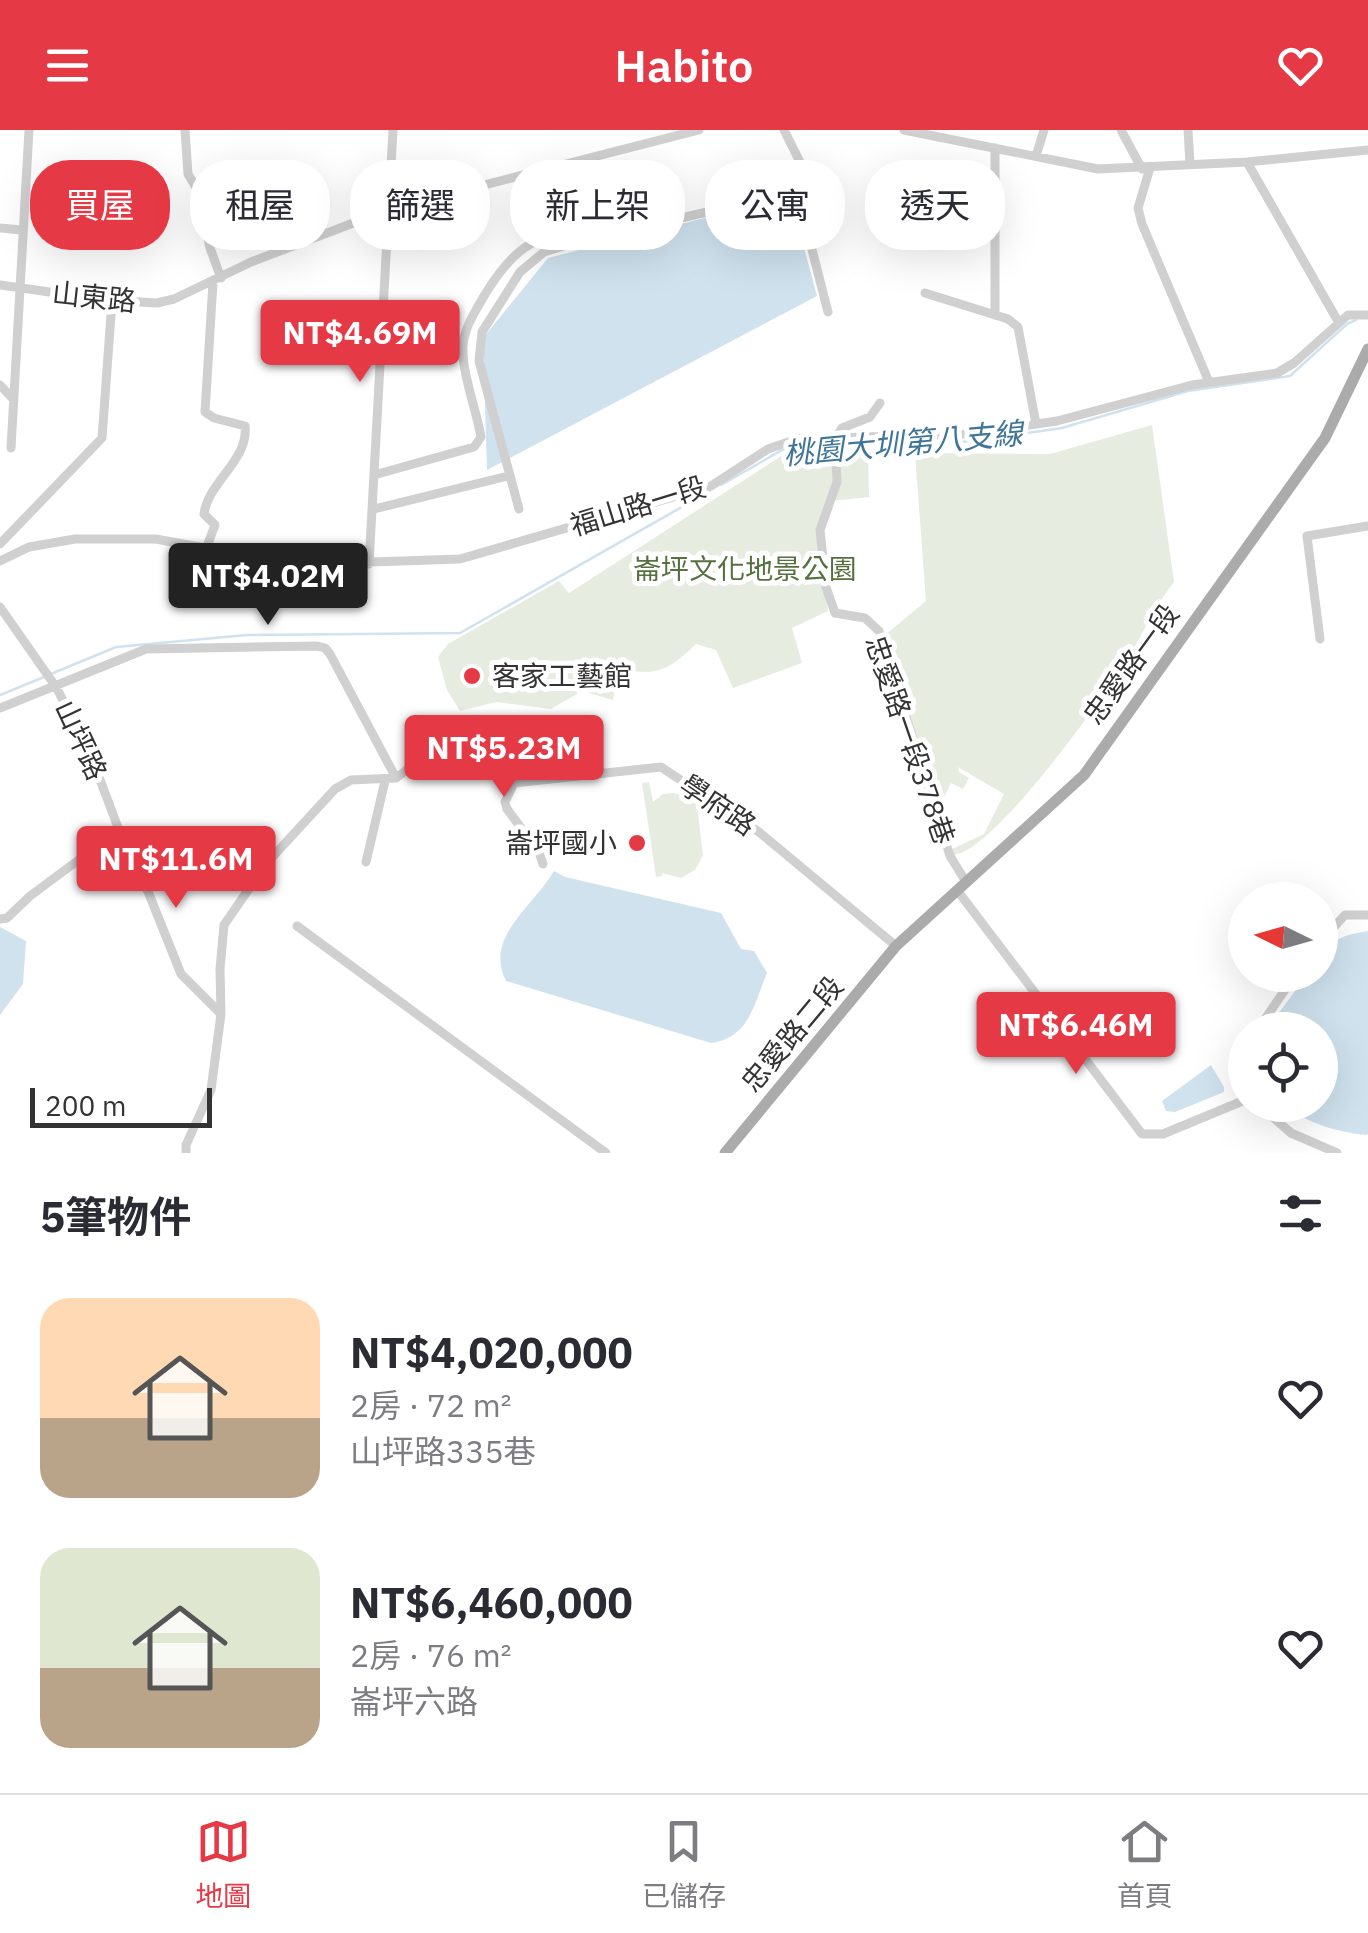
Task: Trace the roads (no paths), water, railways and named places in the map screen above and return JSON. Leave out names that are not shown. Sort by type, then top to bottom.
[{"type":"main road","name":"忠愛路一段","points":[[896,946],[1084,775],[1300,474],[1364,373],[1368,349]]},
{"type":"main road","name":"忠愛路二段","points":[[725,1153],[896,946]]},
{"type":"street","points":[[11,448],[29,130]]},
{"type":"street","points":[[184,130],[188,174],[198,191],[217,280],[205,412],[245,426],[246,434],[236,458],[205,504],[204,514],[215,524],[206,549]]},
{"type":"street","points":[[392,160],[393,130]]},
{"type":"street","name":"山東路","points":[[490,183],[700,130]]},
{"type":"street","points":[[784,130],[799,160]]},
{"type":"street","points":[[904,130],[1098,169],[1247,162],[1368,150]]},
{"type":"street","points":[[1036,156],[1044,130]]},
{"type":"street","points":[[1121,130],[1146,168],[1138,208],[1142,224],[1208,382]]},
{"type":"street","points":[[1188,130],[1190,164]]},
{"type":"street","points":[[994,315],[995,148]]},
{"type":"street","points":[[374,475],[474,447],[481,437],[463,345],[469,320],[498,272],[518,250],[548,235],[610,222],[611,212],[585,159]]},
{"type":"street","points":[[1247,162],[1340,323]]},
{"type":"street","points":[[519,509],[479,362],[482,332],[520,272],[544,252],[705,213]]},
{"type":"street","name":"山東路","points":[[0,285],[112,301],[157,303],[350,224]]},
{"type":"street","points":[[0,228],[22,230]]},
{"type":"street","points":[[369,564],[388,250]]},
{"type":"street","points":[[812,250],[828,312]]},
{"type":"street","points":[[924,293],[994,315],[1018,327],[1036,424]]},
{"type":"street","points":[[0,544],[102,438],[112,301]]},
{"type":"street","name":"福山路一段","points":[[0,562],[29,547],[75,538],[156,539],[275,558],[369,564],[460,558],[712,486],[768,449],[797,438],[836,443],[968,434],[1036,424],[1208,382],[1276,373],[1348,316],[1368,316]]},
{"type":"street","points":[[0,385],[14,400]]},
{"type":"street","points":[[836,443],[842,428],[870,417],[880,403]]},
{"type":"street","name":"忠愛路一段378巷","points":[[836,443],[838,482],[820,530],[831,607],[835,613],[864,618],[879,632],[962,886]]},
{"type":"street","points":[[374,510],[508,476]]},
{"type":"street","points":[[1320,638],[1307,536],[1368,526]]},
{"type":"street","name":"山坪路","points":[[0,608],[56,687],[88,748],[181,974],[221,1014]]},
{"type":"street","points":[[0,708],[146,650],[325,648],[390,779],[366,862]]},
{"type":"street","points":[[186,1153],[211,1090],[221,1014],[224,925],[266,864],[335,789],[351,780],[390,779],[464,728],[503,779],[514,783],[505,802],[506,809],[539,852],[542,864]]},
{"type":"street","name":"學府路","points":[[514,783],[660,767],[759,832],[896,946]]},
{"type":"street","points":[[0,919],[7,918],[30,896],[119,830]]},
{"type":"street","points":[[962,886],[1142,1134],[1163,1134],[1228,1107]]},
{"type":"street","points":[[1338,923],[1345,915],[1368,915]]},
{"type":"street","points":[[297,926],[606,1153]]},
{"type":"street","points":[[1278,1122],[1290,1133],[1337,1153]]},
{"type":"water","points":[[705,218],[705,250],[805,250],[817,296],[487,470],[483,338],[548,258],[579,250],[685,250],[685,223]]},
{"type":"water","points":[[554,871],[565,877],[721,913],[741,949],[754,951],[767,973],[742,1027],[724,1040],[711,1043],[506,981],[501,950],[506,937]]},
{"type":"water","points":[[0,927],[26,941],[23,984],[0,1015]]},
{"type":"water","points":[[1368,931],[1366,1135],[1314,1122],[1338,1122],[1338,1012],[1279,1012],[1294,992],[1338,992],[1338,940]]},
{"type":"water","points":[[1211,1065],[1224,1092],[1175,1112],[1166,1111],[1162,1101]]},
{"type":"waterway","name":"桃園大圳第八支線","points":[[721,485],[782,450],[802,445],[962,442],[1062,428],[1188,391],[1290,376],[1356,320]]},
{"type":"waterway","name":"桃園大圳第八支線","points":[[51,674],[116,647],[247,635],[460,633],[710,491]]},
{"type":"waterway","name":"桃園大圳第八支線","points":[[0,695],[44,677]]},
{"type":"place","name":"客家工藝館","points":[[472,676]]},
{"type":"place","name":"崙坪國小","points":[[637,843]]},
{"type":"park label","name":"崙坪文化地景公園","points":[[745,569]]}]
